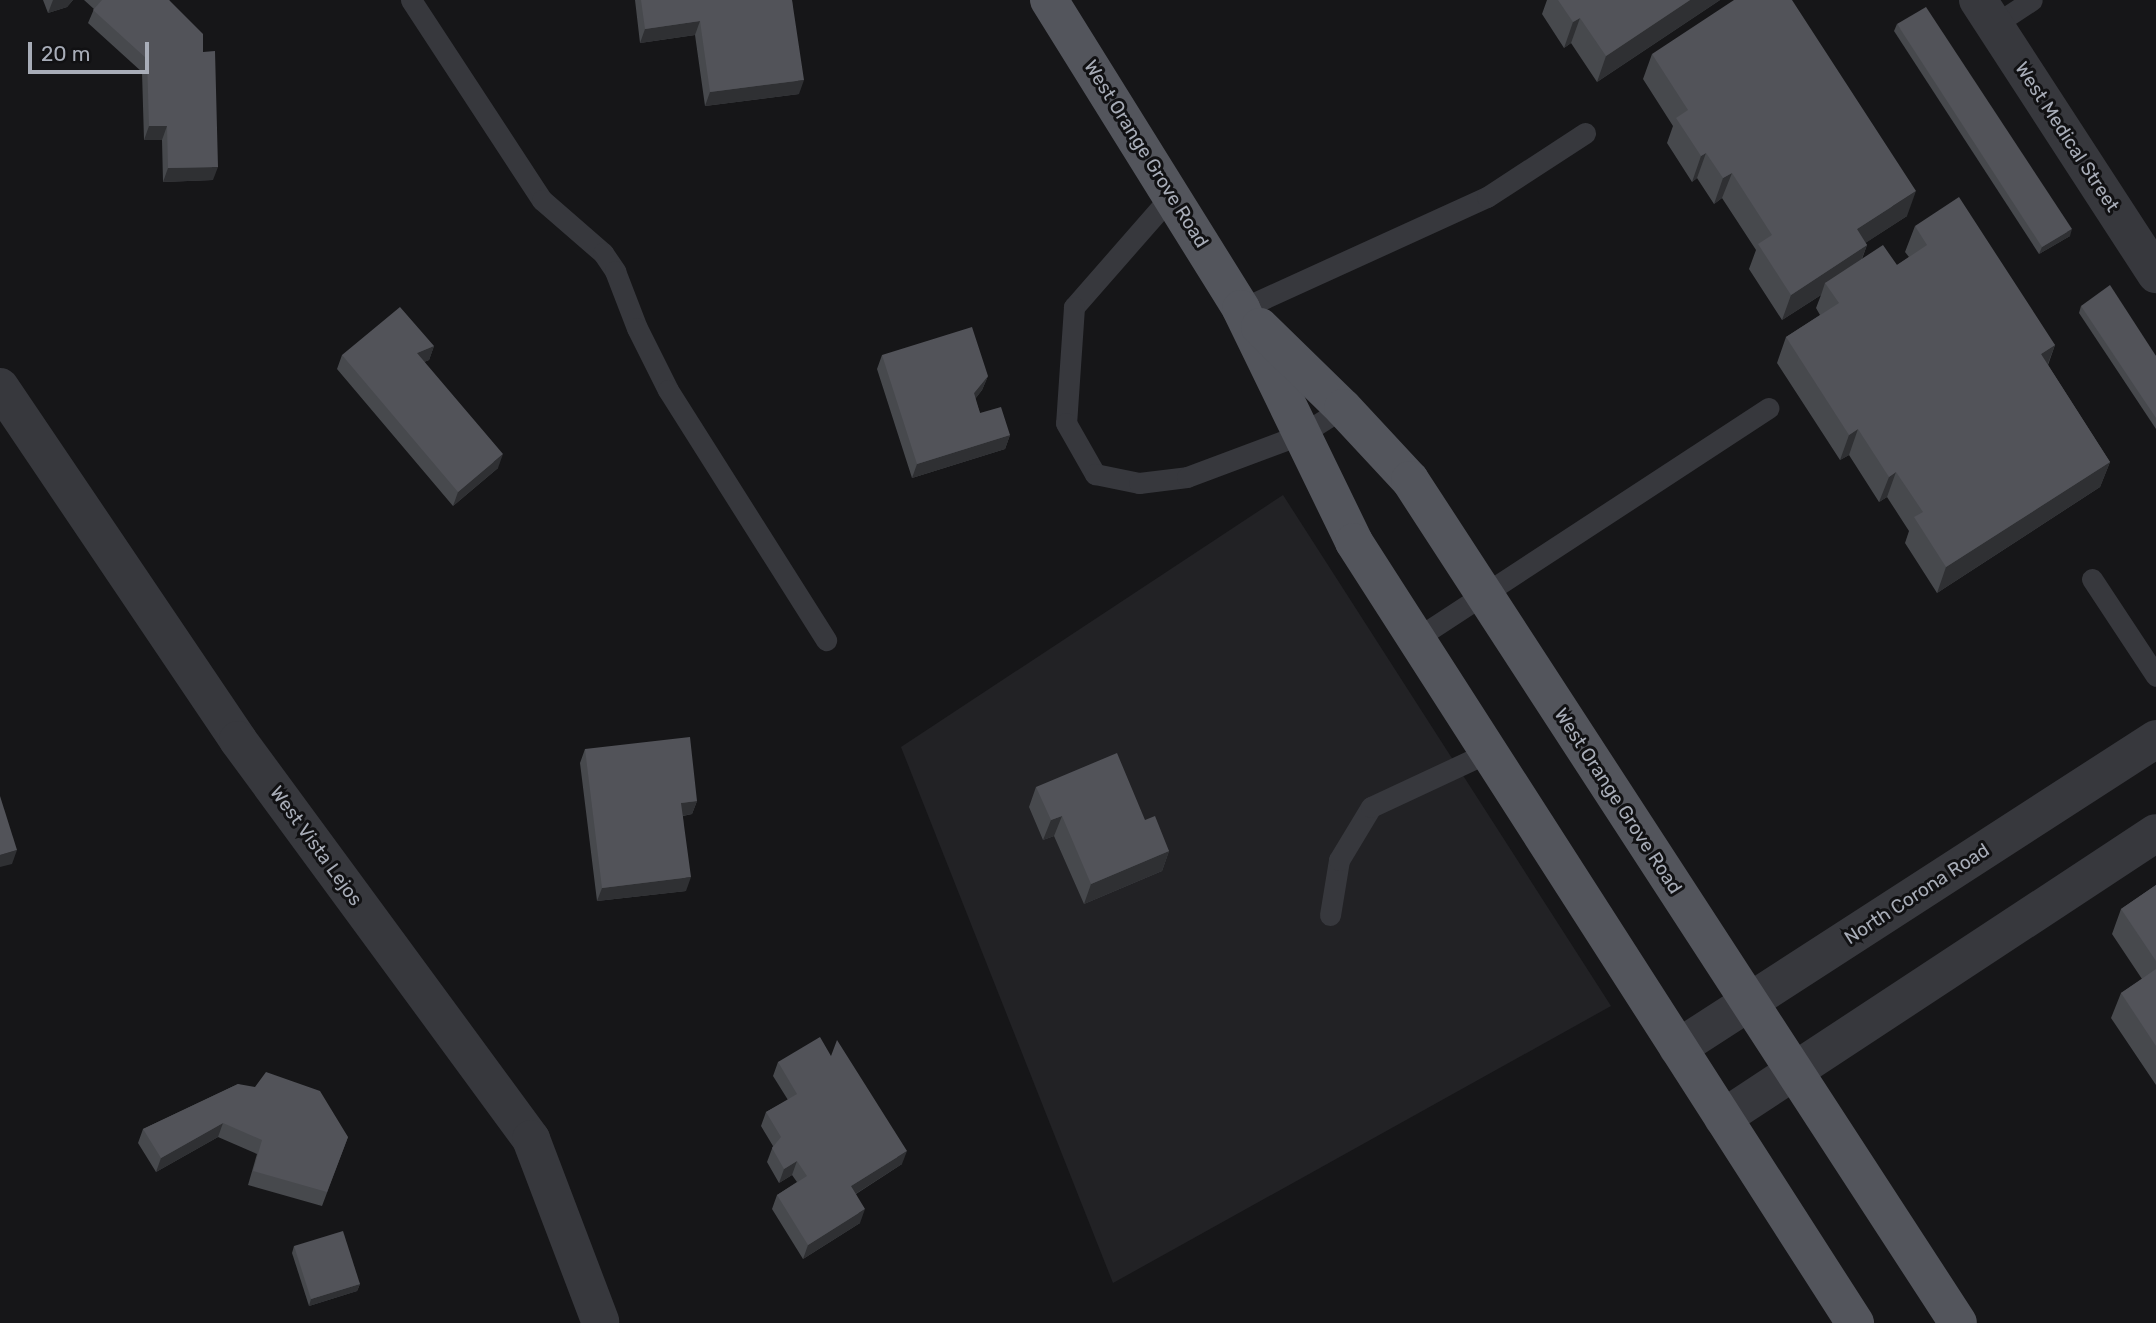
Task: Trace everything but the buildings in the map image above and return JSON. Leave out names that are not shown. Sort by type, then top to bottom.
[{"type":"main road","name":"West Orange Grove Road","points":[[1049,0],[1241,309],[1354,542],[1856,1323]]},
{"type":"main road","name":"West Orange Grove Road","points":[[1241,309],[1343,408],[1410,480],[1958,1323]]},
{"type":"street","name":"West Medical Street","points":[[1986,12],[2156,274]]},
{"type":"street","name":"West Vista Lejos","points":[[0,387],[238,740],[531,1139],[600,1321]]},
{"type":"street","name":"North Corona Road","points":[[1678,1048],[2156,739]]},
{"type":"street","points":[[1723,1118],[2156,833]]},
{"type":"lane","points":[[411,0],[542,200],[609,262],[637,328],[668,390],[826,640]]},
{"type":"lane","points":[[1986,12],[2032,0]]},
{"type":"lane","points":[[1241,309],[1487,197],[1585,133]]},
{"type":"lane","points":[[1172,195],[1073,307],[1066,423],[1095,474],[1139,483],[1187,477],[1302,434],[1343,408]]},
{"type":"lane","points":[[1417,638],[1768,408]]},
{"type":"lane","points":[[2092,579],[2156,676]]},
{"type":"lane","points":[[1330,915],[1339,860],[1371,807],[1489,752]]},
{"type":"shaded area","points":[[1283,495],[1611,1006],[1113,1283],[901,747]]}]
